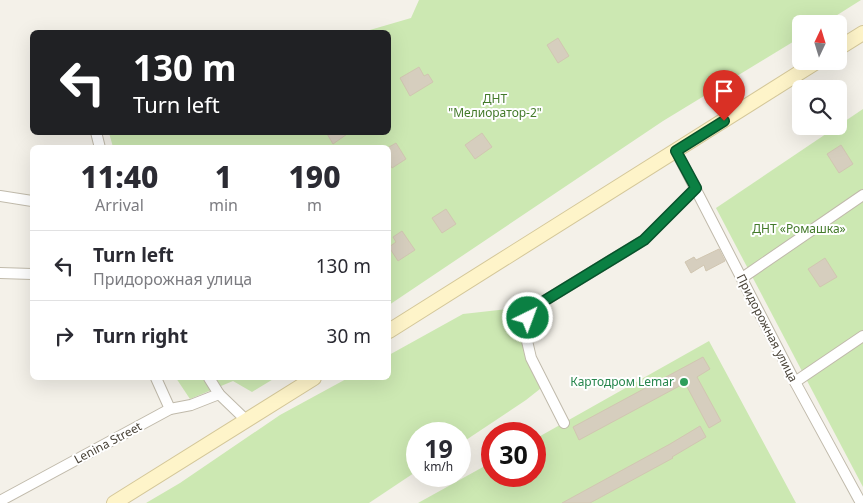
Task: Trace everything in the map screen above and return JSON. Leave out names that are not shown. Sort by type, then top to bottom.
[{"type":"main road","points":[[848,42],[863,33]]},
{"type":"main road","points":[[391,329],[804,70]]},
{"type":"main road","points":[[114,503],[311,380]]},
{"type":"street","name":"Придорожная улица","points":[[676,151],[795,382],[861,503]]},
{"type":"street","points":[[564,423],[531,358],[524,328],[531,309],[644,240],[696,188]]},
{"type":"street","points":[[742,278],[863,195]]},
{"type":"street","points":[[0,196],[30,201]]},
{"type":"street","points":[[0,273],[30,274]]},
{"type":"street","points":[[795,382],[863,336]]},
{"type":"street","points":[[157,380],[170,409]]},
{"type":"street","points":[[210,380],[219,394],[246,420]]},
{"type":"street","name":"Lenina Street","points":[[0,501],[170,409],[191,405],[219,394]]},
{"type":"green space","name":"ДНТ \"Мелиоратор-2\"","points":[[419,0],[861,0],[837,15],[792,15],[792,42],[663,121],[391,304],[391,145],[112,145],[110,135],[391,135],[391,30],[370,30],[411,18]]},
{"type":"green space","name":"ДНТ «Ромашка»","points":[[863,109],[863,487],[716,208],[824,135],[847,135],[847,120]]},
{"type":"green space","points":[[516,308],[545,385],[493,422],[481,422],[481,430],[471,437],[471,422],[406,422],[406,478],[369,503],[146,503],[180,483],[280,415],[344,380],[391,380],[391,354],[463,314]]},
{"type":"green space","name":"Картодром Lemar","points":[[709,341],[796,503],[418,503],[447,487],[471,487],[471,474],[481,468],[481,487],[546,487],[546,433]]},
{"type":"green space","points":[[177,380],[272,380],[252,392],[233,381],[190,399]]},
{"type":"building","points":[[558,38],[569,56],[558,63],[547,45]]},
{"type":"building","points":[[419,67],[424,76],[428,74],[433,82],[410,96],[400,78]]},
{"type":"building","points":[[482,133],[492,147],[475,159],[465,145]]},
{"type":"building","points":[[328,135],[346,135],[333,144]]},
{"type":"building","points":[[396,143],[406,159],[392,168],[391,166],[391,146]]},
{"type":"building","points":[[841,145],[853,164],[839,173],[827,154]]},
{"type":"building","points":[[446,209],[456,224],[442,233],[432,218]]},
{"type":"building","points":[[402,231],[415,250],[398,261],[391,250],[391,246],[396,242],[393,237]]},
{"type":"building","points":[[719,249],[725,261],[706,271],[704,265],[691,273],[685,262],[694,257],[696,260]]},
{"type":"building","points":[[825,258],[837,277],[820,287],[808,269]]},
{"type":"building","points":[[703,357],[710,369],[697,377],[721,421],[709,428],[685,383],[579,440],[573,427]]},
{"type":"building","points":[[700,426],[706,437],[673,458],[590,503],[562,503],[670,444]]},
{"type":"place","name":"Картодром Lemar","points":[[684,382]]},
{"type":"route","points":[[528,318],[531,309],[644,240],[696,188],[676,151],[724,121]]}]
